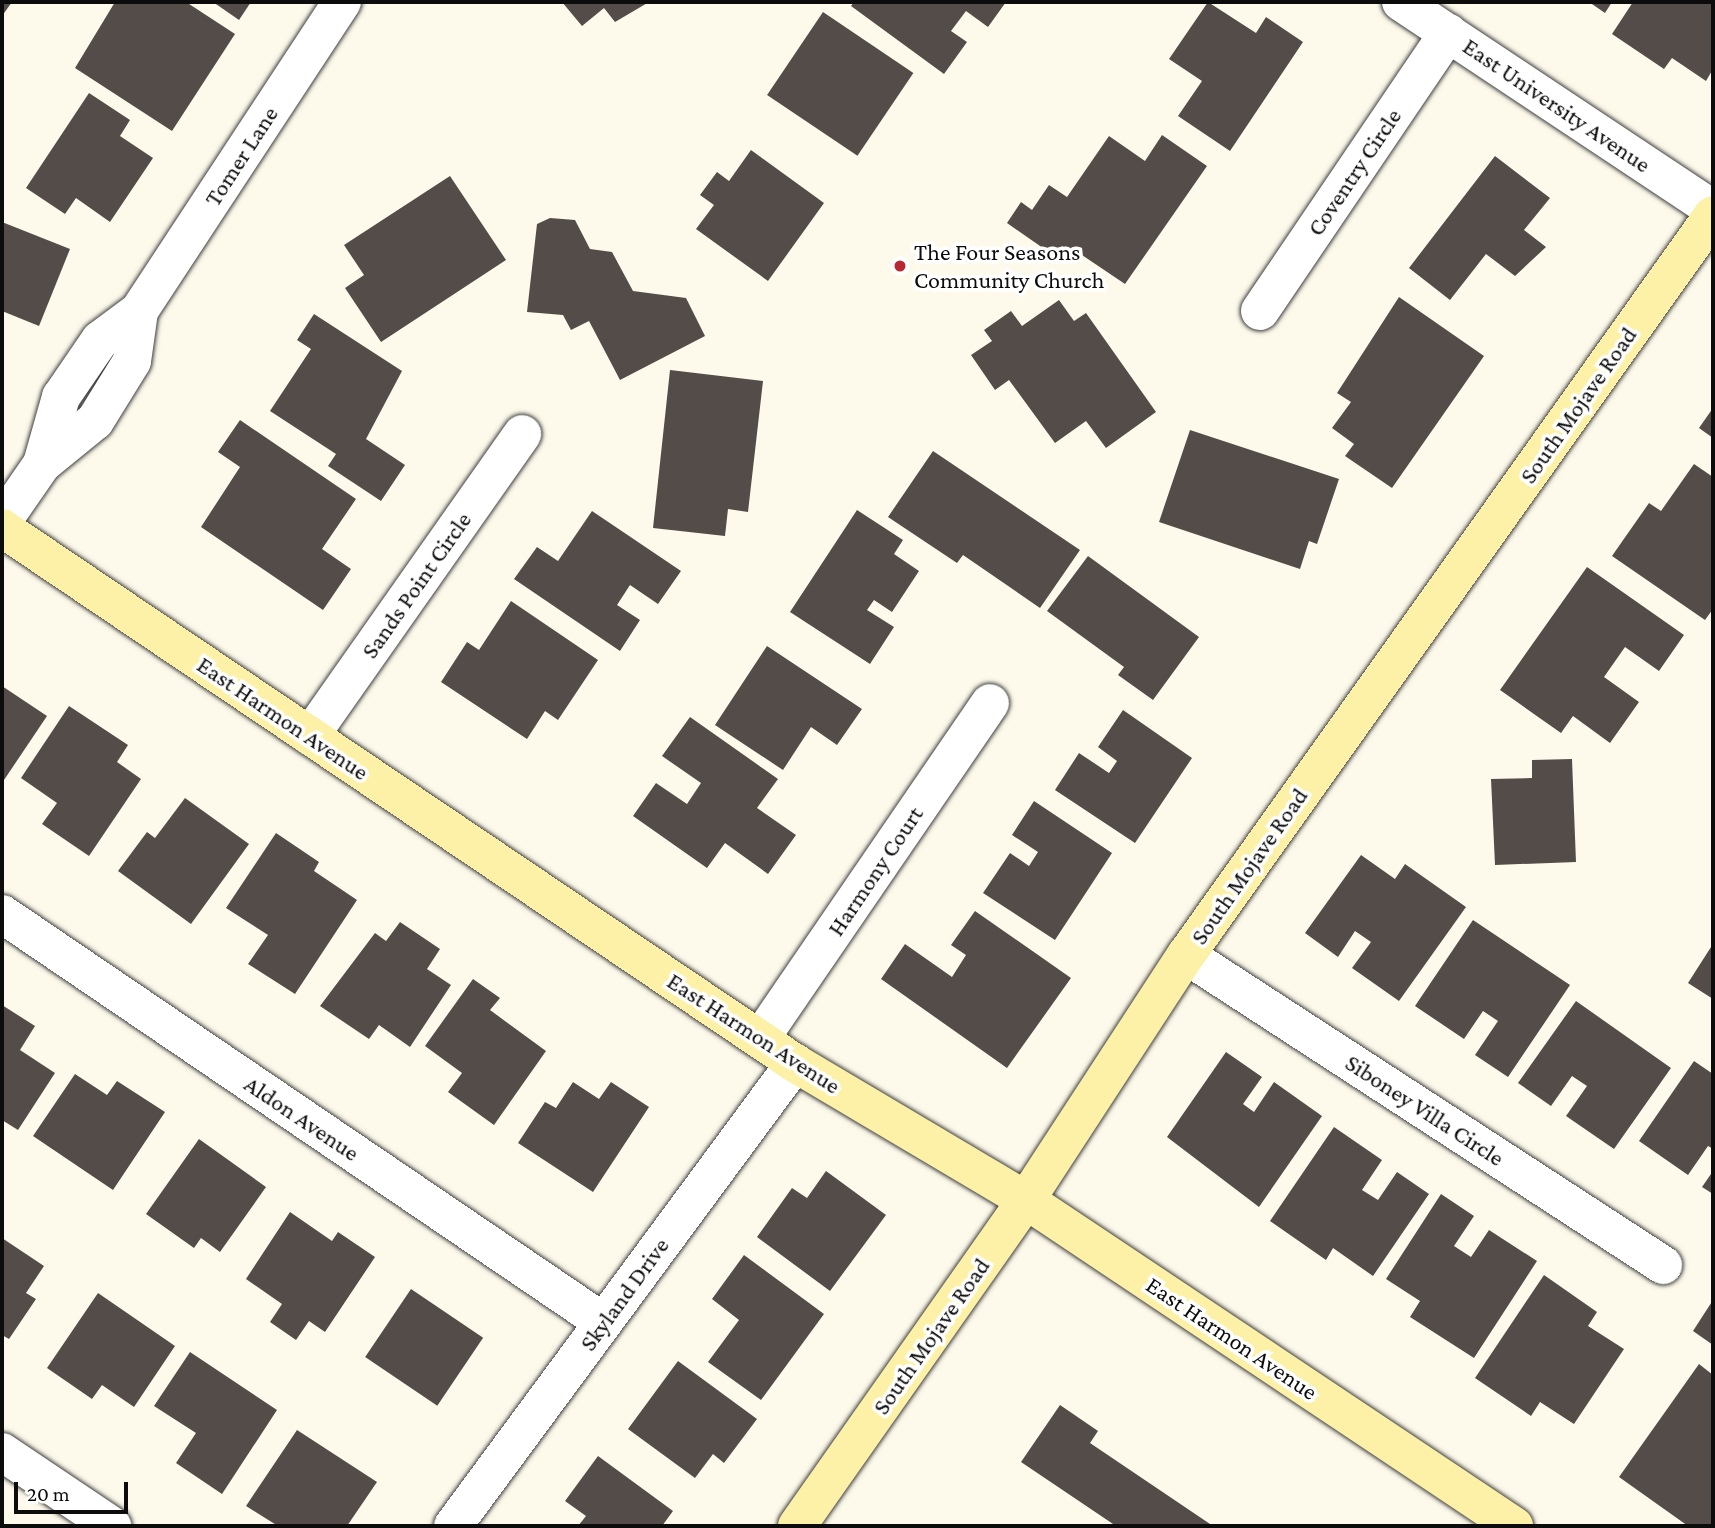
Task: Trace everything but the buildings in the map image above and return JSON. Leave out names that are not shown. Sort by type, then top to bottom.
[{"type":"main road","name":"South Mojave Road","points":[[797,1526],[1026,1200],[1186,955],[1713,215]]},
{"type":"main road","name":"East Harmon Avenue","points":[[2,528],[795,1063],[1026,1200],[1514,1526]]},
{"type":"street","name":"Tomer Lane","points":[[2,522],[42,464],[61,397],[100,340],[139,311],[342,2]]},
{"type":"street","name":"East University Avenue","points":[[1401,2],[1713,209]]},
{"type":"street","name":"Coventry Circle","points":[[1260,311],[1448,33]]},
{"type":"street","name":"Sands Point Circle","points":[[310,736],[523,434]]},
{"type":"street","name":"Harmony Court","points":[[760,1039],[990,704]]},
{"type":"street","name":"Aldon Avenue","points":[[2,914],[603,1322]]},
{"type":"street","name":"Siboney Villa Circle","points":[[1186,955],[1663,1265]]},
{"type":"street","name":"Skyland Drive","points":[[453,1526],[795,1063]]},
{"type":"street","points":[[2,1452],[111,1526]]},
{"type":"place","name":"The Four Seasons Community Church","points":[[900,266]]}]
